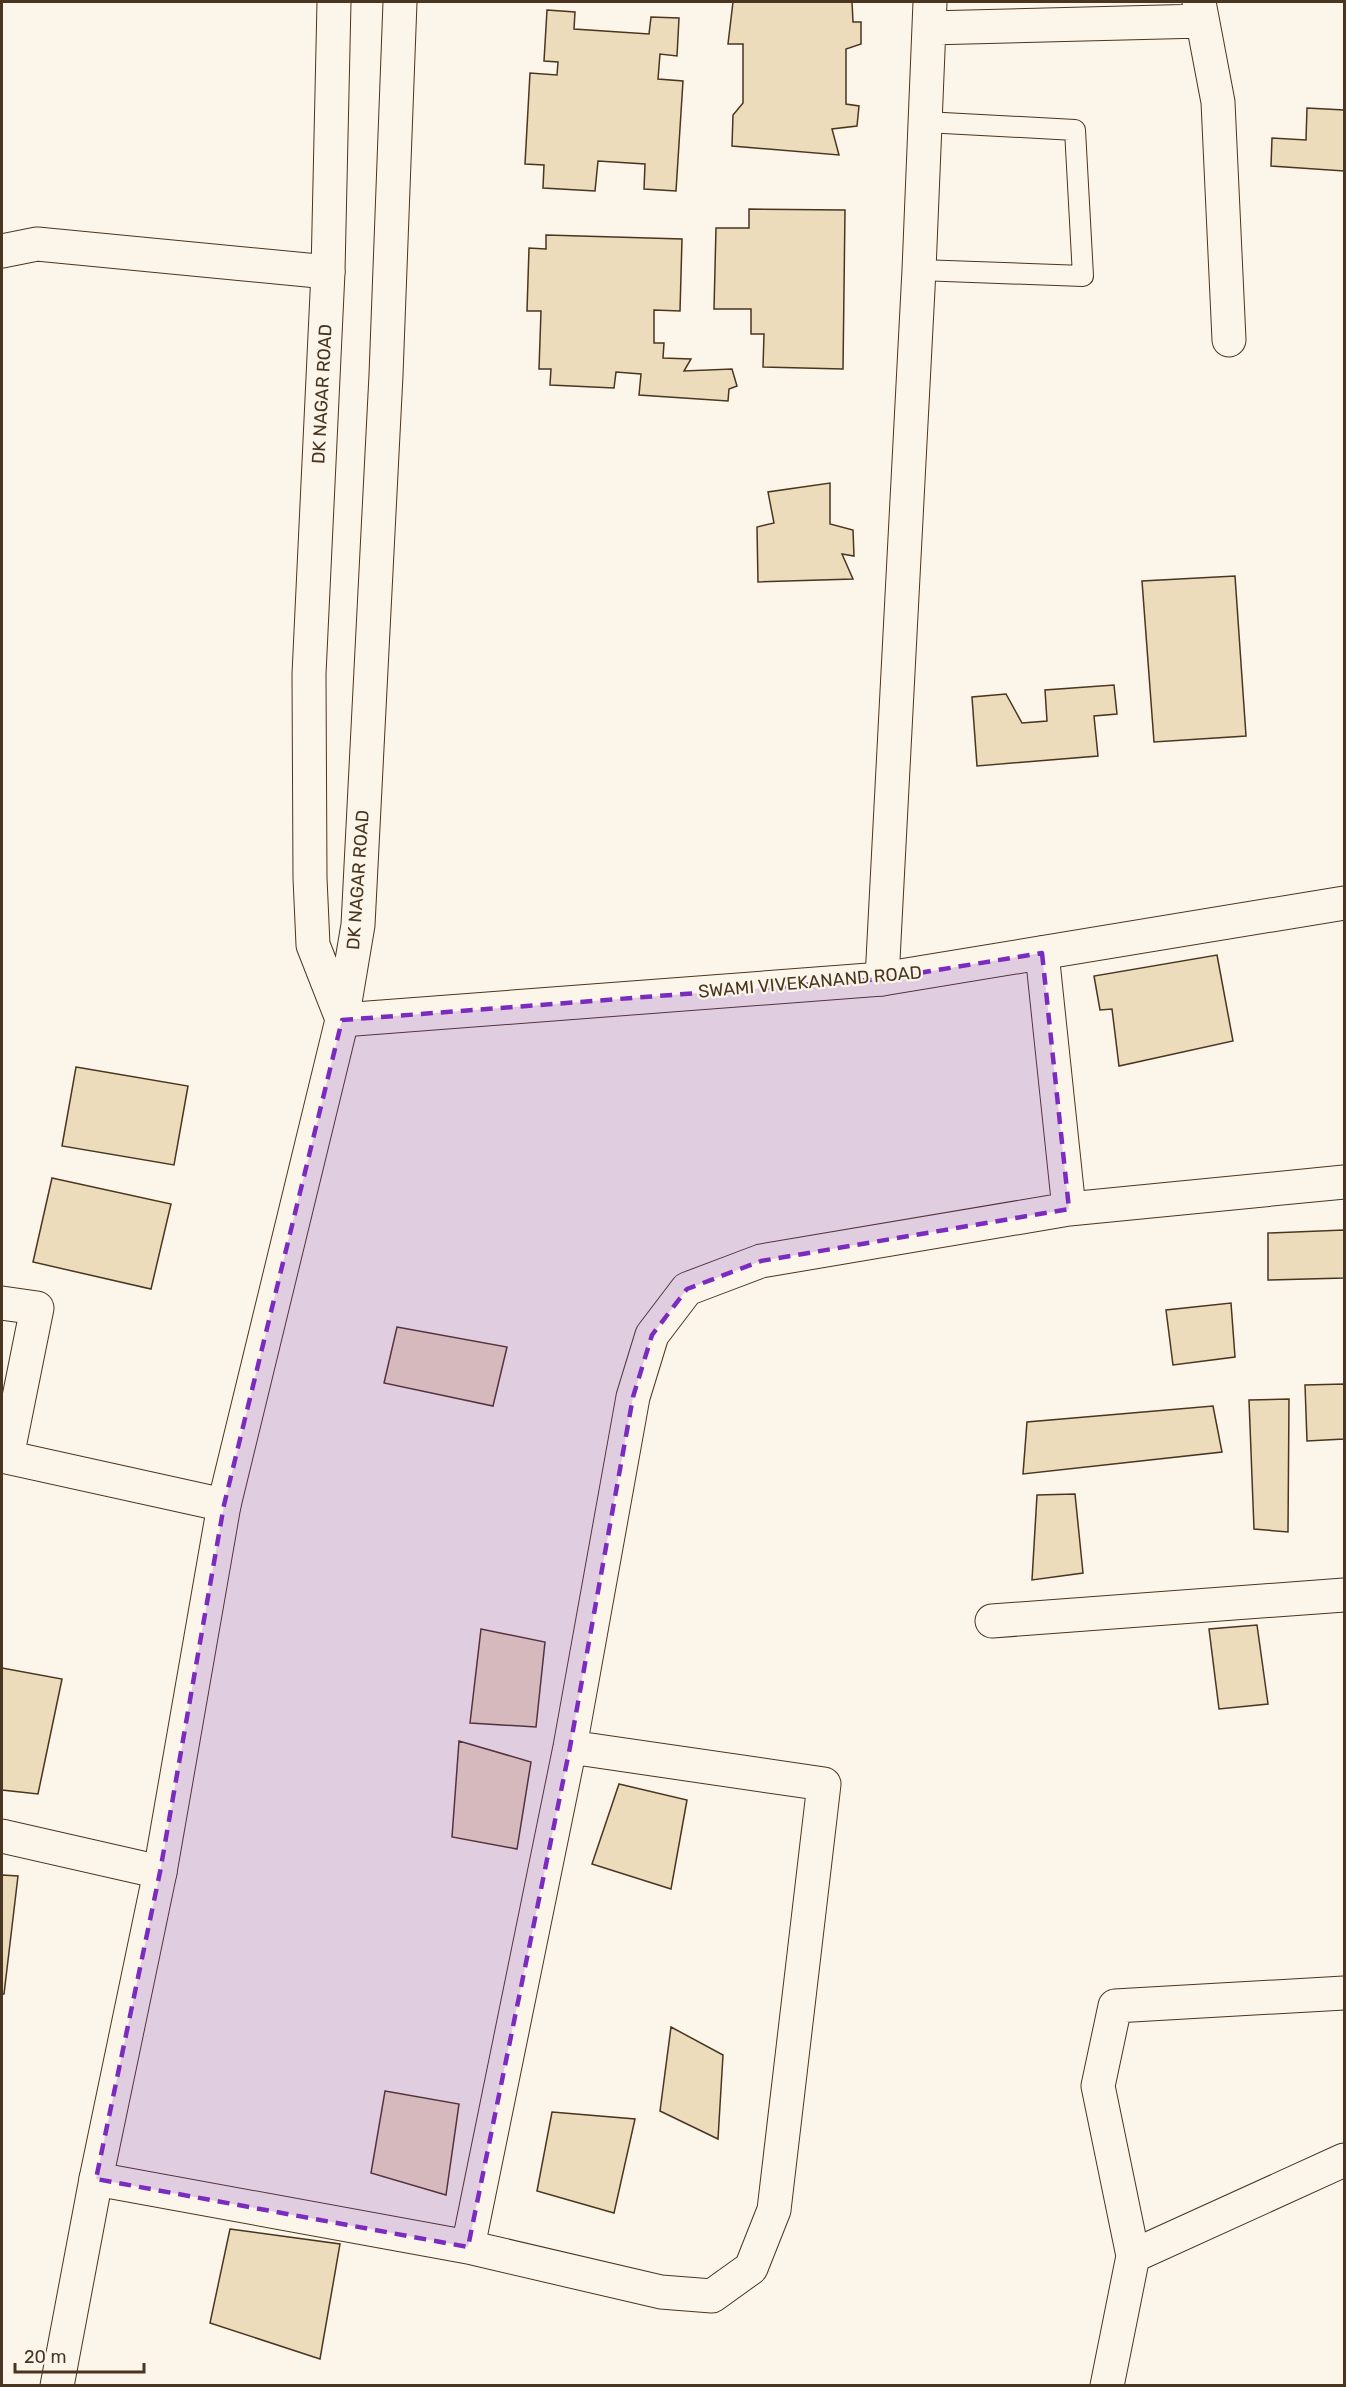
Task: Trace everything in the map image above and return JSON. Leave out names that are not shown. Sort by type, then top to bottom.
[{"type":"street","name":"DK NAGAR ROAD","points":[[334,2],[328,272],[309,674],[310,878],[313,945],[342,1020]]},
{"type":"street","name":"DK NAGAR ROAD","points":[[342,1020],[358,926],[386,375],[400,2]]},
{"type":"street","points":[[882,979],[920,270],[929,15],[1200,11],[1218,102],[1229,340]]},
{"type":"street","points":[[2,252],[37,244],[328,272]]},
{"type":"street","name":"SWAMI VIVEKANAND ROAD","points":[[342,1020],[882,979],[1344,903]]},
{"type":"street","points":[[1042,953],[1069,1209]]},
{"type":"street","points":[[57,2385],[96,2179],[160,1872],[224,1504],[342,1020]]},
{"type":"street","points":[[468,2247],[570,1747],[633,1397],[652,1335],[687,1289],[761,1261],[1069,1209],[1344,1182]]},
{"type":"street","points":[[2,1303],[37,1308],[4,1457],[224,1504]]},
{"type":"street","points":[[992,1621],[1344,1595]]},
{"type":"street","points":[[96,2179],[468,2247],[661,2292],[712,2296],[751,2268],[774,2210],[824,1784],[570,1747]]},
{"type":"street","points":[[2,1836],[160,1872]]},
{"type":"street","points":[[1107,2385],[1133,2256],[1098,2086],[1115,2006],[1344,1993]]},
{"type":"street","points":[[1133,2256],[1344,2160]]},
{"type":"lane","points":[[920,270],[1083,276],[1075,130],[925,122]]},
{"type":"highlighted area","points":[[1042,953],[1069,1209],[761,1261],[687,1289],[652,1335],[633,1397],[570,1747],[468,2247],[96,2179],[160,1872],[224,1505],[342,1020],[882,979]]},
{"type":"building","points":[[733,2],[852,2],[853,22],[861,22],[861,44],[846,49],[846,104],[859,106],[857,126],[832,129],[839,155],[732,146],[733,115],[743,103],[743,44],[728,44]]},
{"type":"building","points":[[547,10],[575,12],[574,29],[649,34],[651,17],[679,18],[677,56],[660,54],[658,79],[683,81],[676,191],[644,189],[645,164],[598,161],[595,191],[543,188],[544,165],[525,164],[530,73],[557,75],[558,62],[544,61]]},
{"type":"building","points":[[1307,108],[1344,110],[1344,171],[1271,166],[1272,138],[1306,140]]},
{"type":"building","points":[[749,209],[845,210],[843,369],[763,367],[764,334],[751,334],[751,309],[714,309],[716,228],[749,228]]},
{"type":"building","points":[[546,235],[682,239],[680,311],[654,310],[654,343],[664,343],[663,358],[691,359],[684,371],[732,369],[737,386],[729,389],[728,401],[639,395],[641,374],[616,372],[614,388],[550,385],[551,369],[539,369],[541,311],[527,311],[529,248],[546,249]]},
{"type":"building","points":[[830,483],[830,524],[853,530],[854,556],[842,554],[853,579],[758,582],[757,527],[774,523],[768,492]]},
{"type":"building","points":[[1235,576],[1246,736],[1154,742],[1142,581]]},
{"type":"building","points":[[1114,685],[1117,714],[1094,716],[1098,756],[977,766],[972,697],[1006,694],[1022,723],[1047,721],[1045,690]]},
{"type":"building","points":[[1217,955],[1233,1041],[1119,1066],[1112,1009],[1100,1010],[1094,976]]},
{"type":"building","points":[[76,1067],[188,1086],[174,1165],[62,1146]]},
{"type":"building","points":[[52,1178],[171,1204],[151,1289],[33,1262]]},
{"type":"building","points":[[1344,1230],[1344,1278],[1268,1280],[1268,1233]]},
{"type":"building","points":[[1231,1303],[1235,1357],[1173,1365],[1166,1310]]},
{"type":"building","points":[[397,1327],[507,1347],[493,1406],[384,1383]]},
{"type":"building","points":[[1344,1384],[1344,1439],[1307,1441],[1305,1385]]},
{"type":"building","points":[[1289,1399],[1288,1532],[1254,1529],[1249,1400]]},
{"type":"building","points":[[1213,1406],[1222,1452],[1023,1474],[1027,1422]]},
{"type":"building","points":[[1075,1494],[1083,1573],[1032,1580],[1037,1495]]},
{"type":"building","points":[[1257,1625],[1268,1704],[1219,1709],[1209,1629]]},
{"type":"building","points":[[481,1629],[545,1642],[536,1727],[470,1723]]},
{"type":"building","points":[[2,1668],[62,1679],[38,1794],[2,1790]]},
{"type":"building","points":[[459,1741],[531,1762],[517,1849],[452,1837]]},
{"type":"building","points":[[619,1784],[687,1800],[671,1889],[592,1864]]},
{"type":"building","points":[[2,1875],[18,1876],[4,1994],[2,1994]]},
{"type":"building","points":[[671,2027],[723,2055],[718,2139],[660,2111]]},
{"type":"building","points":[[385,2091],[459,2104],[446,2195],[371,2173]]},
{"type":"building","points":[[552,2112],[635,2119],[614,2213],[537,2191]]},
{"type":"building","points":[[230,2229],[340,2244],[320,2359],[210,2323]]}]
